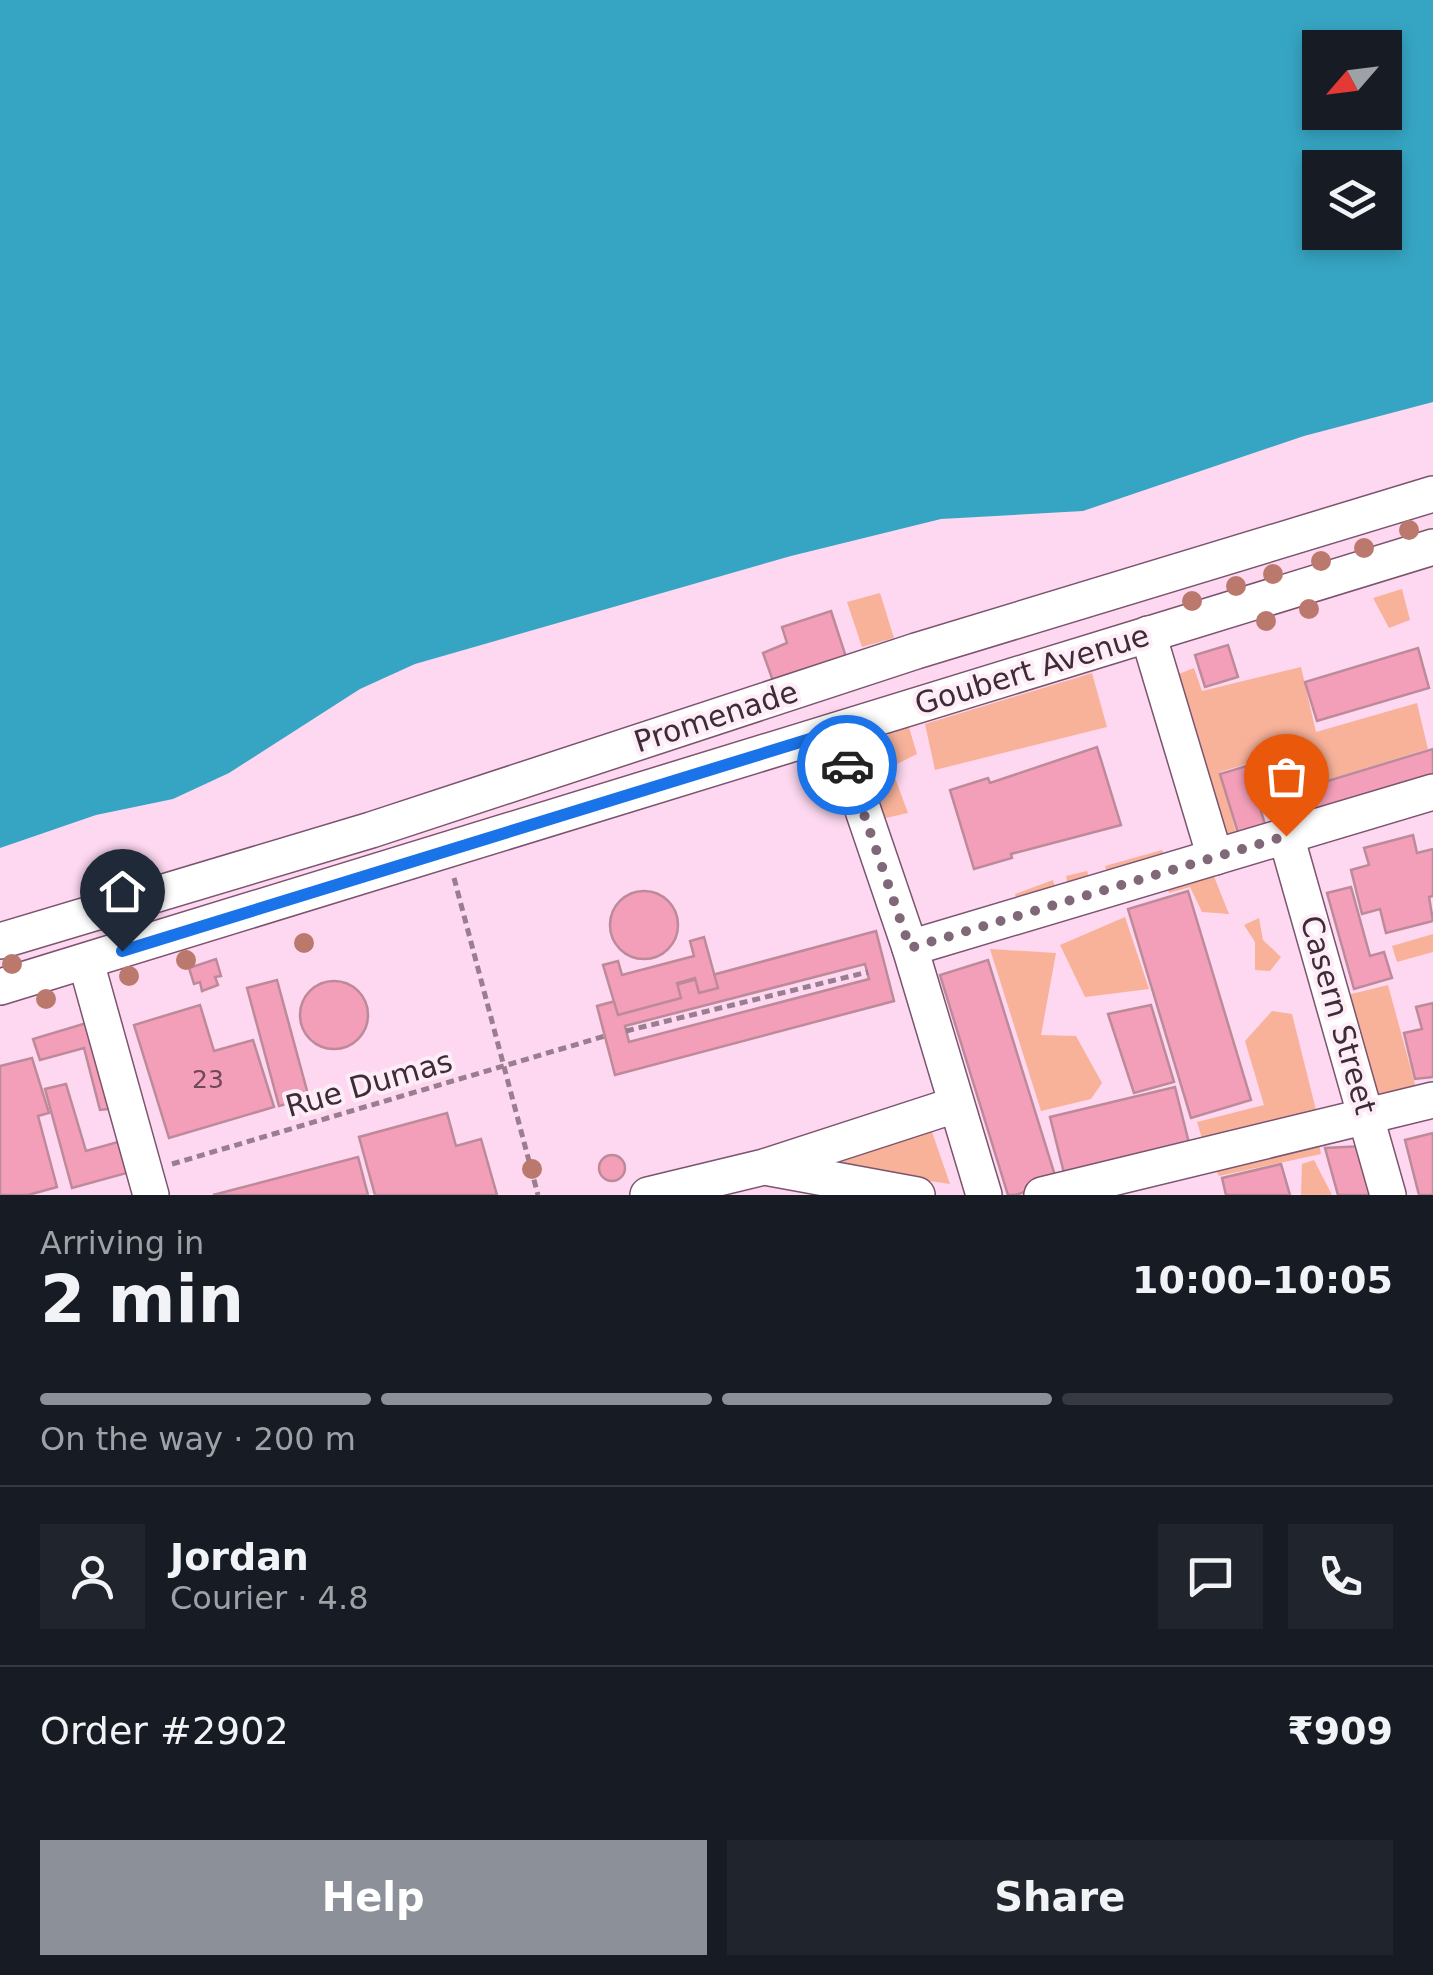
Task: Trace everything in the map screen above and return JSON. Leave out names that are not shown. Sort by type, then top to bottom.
[{"type":"street","name":"Promenade","points":[[0,941],[372,830],[916,652],[1433,494]]},
{"type":"street","name":"Goubert Avenue","points":[[0,987],[1433,547]]},
{"type":"street","points":[[1148,634],[1214,857]]},
{"type":"street","points":[[836,731],[910,948],[984,1195]]},
{"type":"street","points":[[910,948],[1433,792]]},
{"type":"street","name":"Casern Street","points":[[1286,836],[1388,1195]]},
{"type":"street","points":[[86,962],[148,1183]]},
{"type":"street","points":[[1042,1195],[1433,1100]]},
{"type":"street","points":[[648,1195],[764,1167],[956,1105]]},
{"type":"street","points":[[764,1167],[916,1195]]},
{"type":"path","points":[[447,852],[538,1195]]},
{"type":"path","points":[[626,1032],[868,972]]},
{"type":"path","name":"Rue Dumas","points":[[148,1183],[504,1065],[605,1036]]},
{"type":"shaded area","points":[[1402,589],[1410,620],[1389,628],[1373,598]]},
{"type":"shaded area","points":[[880,593],[894,638],[862,647],[847,602]]},
{"type":"shaded area","points":[[1301,667],[1316,732],[1417,703],[1428,749],[1317,783],[1308,759],[1290,762],[1286,752],[1220,772],[1240,848],[1216,855],[1166,679],[1194,668],[1202,691]]},
{"type":"shaded area","points":[[1092,673],[1107,727],[935,770],[925,724]]},
{"type":"shaded area","points":[[907,721],[917,754],[891,767],[908,813],[877,820],[853,760]]},
{"type":"shaded area","points":[[1162,850],[1170,869],[1019,910],[1015,894],[1053,880],[1057,894],[1069,891],[1066,876],[1087,871],[1092,886],[1110,880],[1105,866]]},
{"type":"shaded area","points":[[1209,864],[1229,914],[1202,912],[1190,887],[1169,893],[1165,876]]},
{"type":"shaded area","points":[[1125,917],[1149,989],[1085,997],[1060,945]]},
{"type":"shaded area","points":[[1259,918],[1263,940],[1281,957],[1270,971],[1255,970],[1255,942],[1244,925]]},
{"type":"shaded area","points":[[1433,934],[1433,952],[1397,962],[1392,946]]},
{"type":"shaded area","points":[[990,949],[1056,953],[1041,1035],[1076,1036],[1102,1083],[1091,1099],[1041,1111]]},
{"type":"shaded area","points":[[1388,985],[1419,1099],[1375,1105],[1339,997]]},
{"type":"shaded area","points":[[1272,1011],[1292,1014],[1319,1122],[1205,1148],[1197,1122],[1264,1105],[1245,1041]]},
{"type":"shaded area","points":[[931,1129],[950,1184],[808,1163]]},
{"type":"shaded area","points":[[1317,1131],[1321,1154],[1219,1176],[1209,1157]]},
{"type":"shaded area","points":[[1314,1160],[1332,1195],[1301,1195],[1302,1164]]},
{"type":"water","points":[[0,0],[1433,0],[1433,402],[1304,436],[1083,511],[941,519],[791,556],[415,664],[360,689],[229,773],[173,799],[96,815],[0,848]]},
{"type":"building","points":[[831,611],[846,657],[773,681],[763,653],[787,643],[782,627]]},
{"type":"building","points":[[1228,645],[1238,677],[1205,687],[1195,655]]},
{"type":"building","points":[[1418,648],[1429,688],[1317,721],[1305,682]]},
{"type":"building","points":[[1097,747],[1121,825],[1011,854],[1012,858],[974,869],[950,790],[988,778],[990,783]]},
{"type":"building","points":[[1433,749],[1433,783],[1310,819],[1301,789]]},
{"type":"building","points":[[1286,754],[1305,816],[1277,825],[1272,807],[1261,811],[1266,828],[1239,836],[1220,774]]},
{"type":"building","points":[[1413,835],[1417,853],[1433,849],[1433,896],[1429,897],[1433,921],[1386,933],[1380,909],[1362,914],[1351,870],[1369,865],[1364,848]]},
{"type":"building","points":[[1351,887],[1370,956],[1384,952],[1392,978],[1354,989],[1327,893]]},
{"type":"building","points":[[644,891],[668,901],[678,925],[668,949],[644,959],[620,949],[610,925],[620,901]]},
{"type":"building","points":[[1188,891],[1251,1100],[1191,1118],[1128,909]]},
{"type":"building","points":[[876,931],[894,1001],[615,1075],[597,1006]],"holes":[[[865,964],[869,979],[629,1042],[625,1026]]]},
{"type":"building","points":[[704,937],[718,988],[699,993],[695,978],[677,983],[681,998],[618,1015],[603,965],[618,961],[622,975],[694,956],[690,941]]},
{"type":"building","points":[[216,959],[221,976],[215,977],[218,985],[202,991],[200,982],[194,984],[189,968]]},
{"type":"building","points":[[988,960],[1057,1182],[1015,1195],[1008,1195],[940,975]]},
{"type":"building","points":[[277,980],[309,1098],[279,1106],[247,988]]},
{"type":"building","points":[[334,981],[358,991],[368,1015],[358,1039],[334,1049],[310,1039],[300,1015],[310,991]]},
{"type":"building","points":[[1433,1003],[1433,1077],[1415,1079],[1404,1033],[1422,1029],[1416,1007]]},
{"type":"building","points":[[200,1005],[214,1051],[253,1040],[274,1107],[169,1138],[134,1025]]},
{"type":"building","points":[[1151,1005],[1174,1082],[1134,1093],[1108,1014]]},
{"type":"building","points":[[93,1021],[117,1108],[100,1110],[84,1048],[40,1060],[33,1039]]},
{"type":"building","points":[[32,1058],[49,1113],[38,1116],[57,1187],[28,1195],[0,1195],[0,1066]]},
{"type":"building","points":[[66,1084],[86,1151],[125,1140],[134,1171],[72,1188],[45,1089]]},
{"type":"building","points":[[1175,1087],[1190,1147],[1065,1177],[1050,1117]]},
{"type":"building","points":[[447,1113],[456,1146],[481,1139],[497,1195],[375,1195],[359,1137]]},
{"type":"building","points":[[1433,1133],[1433,1195],[1419,1195],[1405,1140]]},
{"type":"building","points":[[1364,1146],[1375,1195],[1338,1195],[1325,1148]]},
{"type":"building","points":[[612,1155],[621,1159],[625,1168],[621,1177],[612,1181],[603,1177],[599,1168],[603,1159]]},
{"type":"building","points":[[358,1157],[368,1195],[213,1195]]},
{"type":"building","points":[[1281,1164],[1290,1195],[1226,1195],[1222,1178]]},
{"type":"way so far","points":[[847,765],[910,948],[1286,836]]},
{"type":"route","points":[[122,951],[836,731],[847,765]]}]
